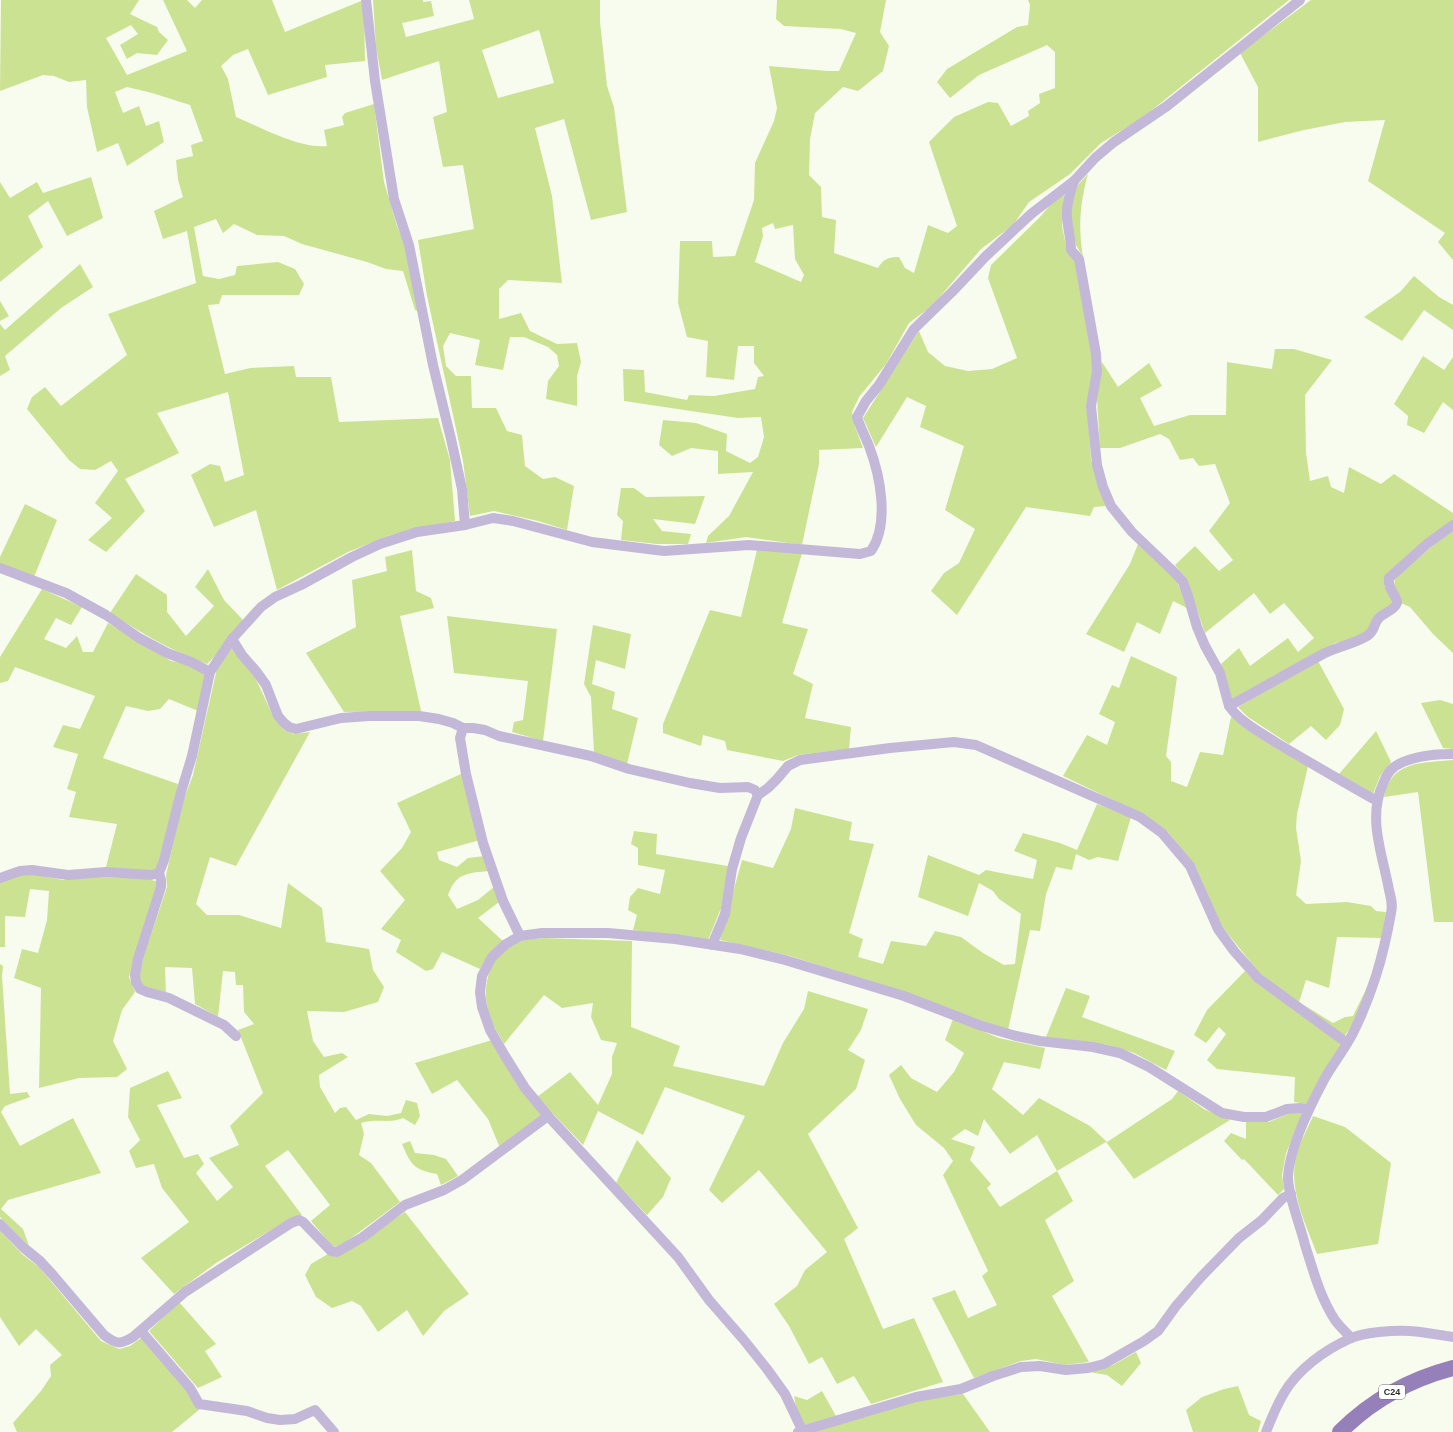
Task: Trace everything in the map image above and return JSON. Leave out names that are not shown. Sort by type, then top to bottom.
[{"type":"main road","name":"C24","points":[[1340,1432],[1372,1405],[1391,1393],[1417,1381],[1453,1368]]},
{"type":"street","points":[[366,0],[373,67],[394,199],[410,245],[433,365],[460,482],[465,525]]},
{"type":"street","points":[[236,1036],[224,1025],[169,998],[140,989],[136,982],[135,975],[138,959],[161,887],[159,873],[164,860],[181,792],[192,756],[210,672],[232,639],[261,607],[275,597],[380,544],[417,532],[465,525],[493,518],[592,542],[664,550],[749,545],[860,554],[871,551],[877,539],[882,512],[879,480],[869,445],[857,417],[859,411],[879,385],[914,329],[985,257],[1031,214],[1074,181],[1095,158],[1114,142],[1168,106],[1300,0]]},
{"type":"street","points":[[1074,181],[1068,196],[1067,217],[1071,237],[1071,250],[1079,258],[1096,354],[1097,371],[1092,406],[1097,465],[1111,506],[1132,532],[1176,573],[1183,582],[1204,646],[1220,672],[1229,706],[1242,720],[1268,737],[1313,765],[1377,801]]},
{"type":"street","points":[[1229,706],[1326,653],[1358,641],[1372,632],[1378,618],[1393,608],[1397,602],[1397,599],[1389,589],[1388,578],[1427,544],[1453,525]]},
{"type":"street","points":[[0,568],[66,593],[106,615],[140,638],[167,653],[191,662],[210,672]]},
{"type":"street","points":[[232,639],[242,655],[256,671],[266,686],[278,716],[284,723],[296,729],[341,718],[393,715],[419,716],[439,719],[463,728],[486,730],[499,736],[591,756],[628,769],[690,784],[720,788],[748,787],[755,790],[758,795]]},
{"type":"street","points":[[463,728],[460,738],[466,774],[483,843],[503,900],[520,936]]},
{"type":"street","points":[[712,945],[725,914],[732,869],[741,838],[758,795],[773,784],[788,766],[800,760],[890,748],[954,742],[976,745],[1140,817],[1162,833],[1190,866],[1218,929],[1258,978],[1347,1043]]},
{"type":"street","points":[[1351,1338],[1335,1321],[1321,1293],[1309,1258],[1291,1194],[1288,1177],[1290,1161],[1310,1109],[1325,1078],[1347,1043],[1367,1004],[1378,974],[1392,908],[1387,878],[1379,849],[1376,820],[1377,801],[1382,785],[1394,768],[1405,762],[1423,756],[1453,754]]},
{"type":"street","points":[[0,878],[20,871],[32,870],[68,875],[106,872],[151,875],[159,873]]},
{"type":"street","points":[[1291,1194],[1282,1198],[1262,1220],[1239,1238],[1201,1277],[1158,1330],[1144,1341],[1104,1364],[1088,1368],[1066,1370],[1040,1366],[1021,1367],[993,1376],[962,1389],[916,1397],[801,1432],[785,1394],[743,1339],[709,1300],[678,1258],[548,1116],[525,1088],[490,1030],[482,1007],[480,992],[482,976],[492,957],[506,944],[520,936],[542,933],[608,933],[675,939],[740,949],[785,960],[904,996],[982,1026],[1016,1036],[1040,1042],[1092,1047],[1120,1053],[1149,1067],[1222,1113],[1244,1117],[1266,1117],[1287,1109],[1310,1109]]},
{"type":"street","points":[[0,1224],[44,1266],[104,1335],[111,1341],[119,1343],[125,1342],[141,1331],[185,1292],[290,1223],[299,1220],[303,1222],[332,1251],[337,1252],[362,1237],[405,1205],[444,1190],[462,1180],[548,1116]]},
{"type":"street","points":[[141,1331],[190,1388],[199,1404],[247,1411],[266,1418],[280,1420],[295,1419],[315,1410],[334,1432]]},
{"type":"street","points":[[1266,1432],[1271,1417],[1284,1392],[1298,1375],[1321,1355],[1351,1338],[1379,1332],[1410,1331],[1453,1337]]},
{"type":"green space","points":[[1,0],[139,0],[130,14],[157,27],[159,32],[168,40],[157,55],[137,53],[127,59],[120,45],[138,34],[131,25],[106,38],[127,75],[187,51],[163,0],[187,0],[195,8],[202,0],[272,0],[285,32],[361,1],[364,12],[365,61],[325,65],[327,77],[268,95],[248,49],[233,55],[221,66],[228,79],[236,117],[281,137],[305,144],[327,146],[324,130],[344,125],[342,117],[345,113],[374,104],[384,182],[397,226],[406,247],[419,312],[415,310],[403,271],[386,269],[367,262],[302,244],[284,236],[257,235],[234,224],[223,233],[216,219],[194,227],[203,276],[219,279],[235,275],[237,266],[278,262],[295,269],[304,284],[299,295],[222,295],[219,304],[208,305],[225,374],[250,368],[294,366],[296,377],[331,377],[339,422],[438,418],[450,460],[455,521],[391,535],[348,552],[277,590],[256,510],[214,527],[191,475],[210,464],[220,466],[225,482],[244,475],[228,392],[157,413],[179,453],[125,479],[145,511],[106,552],[88,540],[112,518],[95,503],[118,471],[111,461],[95,470],[80,469],[69,460],[27,409],[32,397],[45,387],[61,406],[127,355],[108,314],[196,283],[187,231],[163,239],[154,211],[183,197],[178,180],[176,160],[193,156],[191,145],[203,141],[190,105],[127,87],[115,92],[123,113],[139,106],[146,126],[159,121],[164,142],[127,166],[118,143],[97,152],[87,107],[86,80],[69,82],[54,76],[43,75],[0,91]]},
{"type":"green space","points":[[373,0],[431,1],[434,16],[402,23],[406,37],[474,19],[469,0],[600,0],[600,22],[607,86],[614,107],[627,212],[591,220],[564,119],[535,128],[552,196],[562,283],[508,280],[499,289],[499,319],[521,313],[530,331],[557,344],[577,343],[581,362],[577,376],[577,406],[546,399],[548,381],[559,366],[557,355],[548,347],[524,337],[510,337],[503,370],[475,365],[480,340],[450,333],[443,346],[446,366],[456,376],[471,376],[472,408],[496,408],[507,431],[522,435],[525,466],[543,479],[555,477],[574,486],[567,530],[538,521],[494,511],[470,516],[463,461],[427,296],[418,240],[474,229],[463,165],[443,167],[433,117],[447,112],[439,61],[382,80],[376,47]],"holes":[[[539,30],[554,83],[498,98],[482,50]]]},
{"type":"green space","points":[[777,0],[886,0],[880,32],[889,46],[883,71],[858,91],[843,87],[815,113],[810,139],[809,175],[821,187],[822,217],[836,220],[834,253],[878,268],[882,262],[887,259],[899,257],[905,268],[914,273],[928,225],[948,233],[957,226],[929,142],[954,117],[988,102],[998,103],[1011,126],[1029,116],[1028,111],[1040,103],[1039,94],[1055,88],[1055,52],[1047,45],[979,75],[950,98],[937,82],[947,69],[1017,27],[1028,25],[1030,5],[1028,0],[1289,0],[1142,118],[1101,143],[1070,174],[1029,202],[1013,225],[981,249],[932,306],[909,323],[886,364],[859,397],[852,412],[855,427],[863,448],[819,450],[819,464],[802,545],[746,537],[706,543],[708,536],[729,516],[753,472],[718,474],[718,451],[691,448],[672,456],[659,445],[663,420],[696,423],[727,434],[726,451],[750,463],[758,457],[764,437],[761,417],[738,418],[624,401],[623,369],[644,370],[645,392],[687,400],[689,395],[714,396],[755,389],[758,377],[764,376],[754,363],[754,346],[738,346],[734,380],[706,377],[708,341],[687,337],[678,303],[680,241],[712,241],[713,257],[735,256],[754,200],[755,163],[774,121],[777,108],[769,66],[839,71],[856,33],[841,29],[784,26],[776,19]],"holes":[[[773,223],[775,229],[793,225],[795,259],[804,275],[801,282],[755,262],[763,236],[762,228]]]},
{"type":"green space","points":[[1311,0],[1453,0],[1453,260],[1438,242],[1445,233],[1368,181],[1385,120],[1345,122],[1304,130],[1258,142],[1258,87],[1240,53]]},
{"type":"green space","points":[[1088,174],[1083,195],[1080,225],[1083,257],[1076,245],[1070,221],[1072,198],[1078,185]]},
{"type":"green space","points":[[91,177],[103,218],[67,236],[48,201],[28,216],[43,247],[0,282],[0,182],[10,198],[37,182],[43,193]]},
{"type":"green space","points":[[1064,194],[1062,226],[1067,251],[1075,261],[1095,371],[1087,405],[1091,460],[1106,506],[1094,507],[1090,516],[1026,507],[957,615],[931,591],[944,573],[959,563],[975,529],[945,510],[964,446],[920,427],[926,406],[907,397],[876,447],[863,418],[919,331],[928,352],[945,366],[968,371],[992,369],[1017,358],[988,278],[991,265],[1039,218],[1052,203]]},
{"type":"green space","points":[[80,264],[93,287],[61,308],[5,356],[10,370],[0,376],[0,324],[5,330]]},
{"type":"green space","points":[[1414,276],[1439,297],[1453,305],[1453,330],[1424,310],[1402,341],[1364,317],[1400,292]]},
{"type":"green space","points":[[0,301],[9,316],[0,321]]},
{"type":"green space","points":[[1275,349],[1294,349],[1332,360],[1305,395],[1306,453],[1310,481],[1328,476],[1331,487],[1344,493],[1349,467],[1381,484],[1394,474],[1453,513],[1453,522],[1385,577],[1384,586],[1393,598],[1393,602],[1368,632],[1352,640],[1335,643],[1232,699],[1221,664],[1239,648],[1250,666],[1288,638],[1298,652],[1314,638],[1284,603],[1270,614],[1254,593],[1205,633],[1187,580],[1175,565],[1195,546],[1219,571],[1233,560],[1209,531],[1230,503],[1215,464],[1199,466],[1193,458],[1180,460],[1169,439],[1160,434],[1120,448],[1100,448],[1097,399],[1102,362],[1118,387],[1149,363],[1162,386],[1140,398],[1154,426],[1190,415],[1226,415],[1227,362],[1272,369]]},
{"type":"green space","points":[[1423,356],[1444,370],[1453,357],[1453,410],[1443,402],[1424,433],[1407,425],[1408,416],[1394,404]]},
{"type":"green space","points":[[621,488],[634,488],[646,497],[705,496],[695,524],[653,519],[662,531],[691,534],[688,544],[657,544],[621,540],[623,521],[617,515]]},
{"type":"green space","points":[[25,504],[57,520],[34,577],[0,564],[0,557]]},
{"type":"green space","points":[[1453,531],[1453,653],[1433,634],[1410,607],[1401,603],[1401,597],[1394,587],[1395,578],[1447,534]]},
{"type":"green space","points":[[1138,544],[1172,574],[1182,591],[1187,608],[1173,601],[1160,634],[1137,622],[1124,652],[1086,634],[1130,564]]},
{"type":"green space","points":[[412,550],[416,591],[431,598],[434,608],[400,616],[421,711],[344,712],[306,653],[356,627],[352,580],[387,571],[385,557]]},
{"type":"green space","points":[[757,550],[802,553],[782,623],[808,629],[793,674],[813,684],[805,718],[851,727],[849,749],[798,755],[783,761],[727,750],[725,741],[703,735],[701,746],[663,733],[663,724],[710,610],[741,617]]},
{"type":"green space","points":[[208,569],[224,600],[243,620],[220,651],[207,664],[157,641],[110,613],[136,574],[167,595],[167,612],[186,636],[214,606],[195,587]]},
{"type":"green space","points":[[42,589],[82,607],[71,625],[56,618],[44,639],[66,648],[77,636],[83,652],[93,652],[108,623],[171,661],[187,664],[206,674],[198,711],[169,699],[160,709],[148,711],[126,706],[103,758],[178,784],[167,835],[156,869],[145,872],[106,867],[117,824],[69,817],[76,792],[67,789],[78,754],[53,747],[63,725],[80,729],[95,696],[15,667],[8,681],[0,683],[0,657]]},
{"type":"green space","points":[[447,616],[557,629],[543,741],[512,732],[514,722],[523,720],[528,681],[454,673]]},
{"type":"green space","points":[[593,625],[631,634],[625,669],[596,660],[592,684],[615,692],[612,709],[638,718],[627,764],[594,753],[591,697],[584,684]]},
{"type":"green space","points":[[232,643],[252,671],[275,720],[284,730],[294,734],[310,732],[236,866],[210,857],[196,904],[207,915],[239,915],[281,928],[288,883],[322,908],[326,942],[369,949],[373,970],[384,987],[378,1002],[344,1012],[307,1011],[313,1041],[324,1057],[342,1053],[348,1057],[319,1075],[320,1087],[335,1113],[340,1108],[346,1107],[356,1120],[369,1114],[387,1116],[401,1113],[406,1100],[417,1103],[420,1116],[415,1125],[403,1118],[393,1121],[372,1121],[361,1123],[364,1134],[359,1155],[371,1163],[400,1202],[339,1247],[332,1246],[311,1221],[330,1205],[288,1150],[265,1166],[302,1215],[281,1224],[216,1263],[174,1294],[141,1258],[189,1222],[162,1188],[154,1164],[136,1168],[129,1151],[140,1140],[128,1117],[130,1088],[168,1071],[182,1098],[157,1105],[184,1158],[198,1154],[204,1164],[196,1173],[217,1201],[233,1187],[209,1158],[239,1145],[230,1126],[263,1093],[238,1030],[254,1024],[244,1012],[243,985],[236,985],[235,972],[223,971],[218,1017],[195,1004],[192,968],[165,967],[166,994],[142,986],[138,978],[167,887],[166,875],[182,804],[193,775],[218,664]]},
{"type":"green space","points":[[1131,656],[1177,677],[1166,756],[1171,762],[1171,781],[1187,787],[1200,752],[1223,755],[1231,717],[1308,766],[1297,814],[1296,828],[1301,861],[1296,895],[1306,904],[1347,902],[1371,906],[1376,911],[1386,912],[1382,938],[1337,937],[1329,988],[1306,980],[1299,1002],[1333,1023],[1345,1017],[1353,1016],[1372,977],[1354,1022],[1344,1037],[1260,974],[1221,925],[1196,867],[1168,832],[1138,812],[1063,776],[1087,735],[1107,745],[1115,722],[1099,714],[1112,685],[1119,688]]},
{"type":"green space","points":[[1318,661],[1344,709],[1340,725],[1326,740],[1311,726],[1289,744],[1248,717],[1238,707]]},
{"type":"green space","points":[[1440,700],[1453,704],[1453,749],[1443,748],[1421,703]]},
{"type":"green space","points":[[1376,731],[1391,762],[1380,776],[1373,794],[1339,774]]},
{"type":"green space","points":[[1453,760],[1453,922],[1434,922],[1418,792],[1384,797],[1388,785],[1394,776],[1401,770],[1420,763]]},
{"type":"green space","points":[[463,773],[480,840],[437,852],[439,860],[457,867],[468,858],[485,856],[490,871],[464,875],[451,887],[448,895],[457,909],[478,900],[494,887],[499,902],[478,918],[503,941],[490,953],[480,969],[442,952],[433,969],[426,971],[396,952],[401,940],[381,929],[405,900],[380,871],[402,848],[411,832],[397,803]]},
{"type":"green space","points":[[1097,804],[1131,817],[1118,861],[1098,857],[1089,860],[1076,854],[1072,870],[1056,867],[1046,894],[1040,931],[1030,930],[1008,1030],[879,984],[790,956],[720,940],[742,860],[773,868],[791,829],[795,808],[852,822],[849,840],[874,844],[849,933],[863,939],[858,957],[883,964],[891,941],[926,946],[935,931],[961,937],[983,953],[1004,965],[1015,964],[1021,914],[999,899],[993,891],[979,883],[968,916],[918,897],[928,855],[979,875],[986,870],[1033,879],[1037,860],[1014,851],[1023,833],[1060,843],[1077,850]]},
{"type":"green space","points":[[634,831],[657,834],[656,854],[728,866],[721,908],[708,940],[633,930],[637,915],[628,910],[630,897],[638,888],[660,894],[665,870],[638,865],[638,848],[631,844]]},
{"type":"green space","points":[[32,874],[63,880],[97,877],[140,878],[156,881],[157,888],[129,977],[135,992],[122,1010],[113,1041],[127,1069],[117,1077],[79,1078],[39,1088],[41,988],[14,978],[22,949],[38,953],[47,920],[49,891],[30,889],[25,917],[5,916],[5,947],[0,947],[0,882],[18,876]]},
{"type":"green space","points":[[543,938],[632,941],[631,1027],[680,1046],[673,1066],[764,1086],[783,1043],[804,1009],[808,991],[868,1009],[861,1030],[848,1050],[865,1060],[856,1089],[808,1134],[858,1228],[844,1239],[883,1329],[914,1318],[943,1382],[871,1404],[854,1376],[837,1384],[822,1357],[809,1364],[789,1326],[774,1304],[797,1286],[805,1270],[827,1252],[759,1170],[722,1203],[709,1190],[745,1116],[665,1087],[643,1135],[598,1111],[583,1145],[537,1097],[570,1072],[598,1105],[612,1074],[612,1057],[617,1043],[601,1040],[591,1017],[593,1003],[562,1008],[544,995],[504,1044],[492,1023],[487,1009],[486,997],[489,973],[494,962],[501,953],[510,946],[524,940]]},
{"type":"green space","points":[[0,964],[3,966],[2,976],[10,1094],[27,1092],[30,1097],[5,1106],[1,1112],[20,1146],[73,1118],[101,1173],[8,1200],[1,1209],[23,1229],[29,1246],[0,1217]]},
{"type":"green space","points":[[1245,971],[1264,988],[1343,1045],[1307,1104],[1294,1102],[1295,1077],[1217,1069],[1207,1060],[1226,1034],[1219,1027],[1206,1043],[1194,1035],[1207,1010]]},
{"type":"green space","points":[[1066,988],[1090,996],[1082,1017],[1175,1051],[1166,1070],[1134,1053],[1108,1045],[1046,1037]]},
{"type":"green space","points":[[953,1019],[999,1038],[1045,1048],[1040,1069],[1004,1062],[992,1089],[1023,1115],[1039,1098],[1090,1126],[1107,1142],[1172,1099],[1178,1091],[1204,1109],[1230,1120],[1134,1179],[1106,1142],[1057,1171],[1073,1201],[1045,1220],[1074,1281],[1052,1296],[1089,1362],[1065,1365],[1036,1359],[1021,1361],[974,1378],[932,1298],[955,1290],[968,1318],[997,1305],[982,1276],[988,1271],[943,1175],[953,1161],[944,1148],[916,1125],[900,1099],[889,1075],[901,1065],[911,1078],[937,1092],[954,1072],[964,1053],[945,1040]],"holes":[[[984,1119],[1010,1154],[1037,1135],[1057,1171],[1000,1207],[987,1188],[991,1184],[970,1160],[975,1147],[951,1139],[965,1129],[978,1136]]]},
{"type":"green space","points":[[492,1040],[543,1115],[500,1148],[488,1119],[457,1080],[432,1094],[415,1063]]},
{"type":"green space","points":[[1293,1112],[1303,1113],[1286,1153],[1282,1175],[1284,1189],[1278,1195],[1244,1159],[1242,1160],[1224,1141],[1231,1133],[1246,1139],[1246,1121],[1269,1122]]},
{"type":"green space","points":[[1313,1116],[1345,1127],[1391,1163],[1378,1244],[1317,1254],[1299,1204],[1294,1179],[1294,1166],[1297,1153]]},
{"type":"green space","points":[[637,1140],[671,1178],[663,1197],[647,1215],[616,1183]]},
{"type":"green space","points":[[410,1141],[415,1153],[434,1155],[446,1159],[458,1176],[441,1185],[437,1174],[423,1171],[411,1162],[402,1144]]},
{"type":"green space","points":[[405,1212],[469,1294],[444,1311],[423,1336],[407,1310],[378,1332],[361,1306],[352,1301],[332,1308],[316,1297],[305,1275],[311,1264],[328,1254],[337,1257]]},
{"type":"green space","points":[[0,1231],[23,1255],[39,1267],[101,1341],[119,1349],[130,1346],[141,1338],[190,1395],[200,1409],[172,1432],[17,1432],[13,1423],[41,1391],[51,1376],[50,1365],[62,1355],[36,1329],[19,1346],[0,1317]]},
{"type":"green space","points":[[179,1302],[216,1344],[205,1351],[222,1377],[198,1388],[149,1331]]},
{"type":"green space","points":[[1136,1352],[1141,1363],[1122,1386],[1107,1375],[1089,1372],[1113,1365]]},
{"type":"green space","points":[[1238,1386],[1249,1415],[1261,1421],[1258,1432],[1193,1432],[1186,1410],[1202,1397],[1224,1389]]},
{"type":"green space","points":[[822,1391],[836,1416],[805,1425],[796,1407],[794,1396],[807,1400]]},
{"type":"green space","points":[[963,1394],[990,1432],[809,1432],[909,1401]]}]
